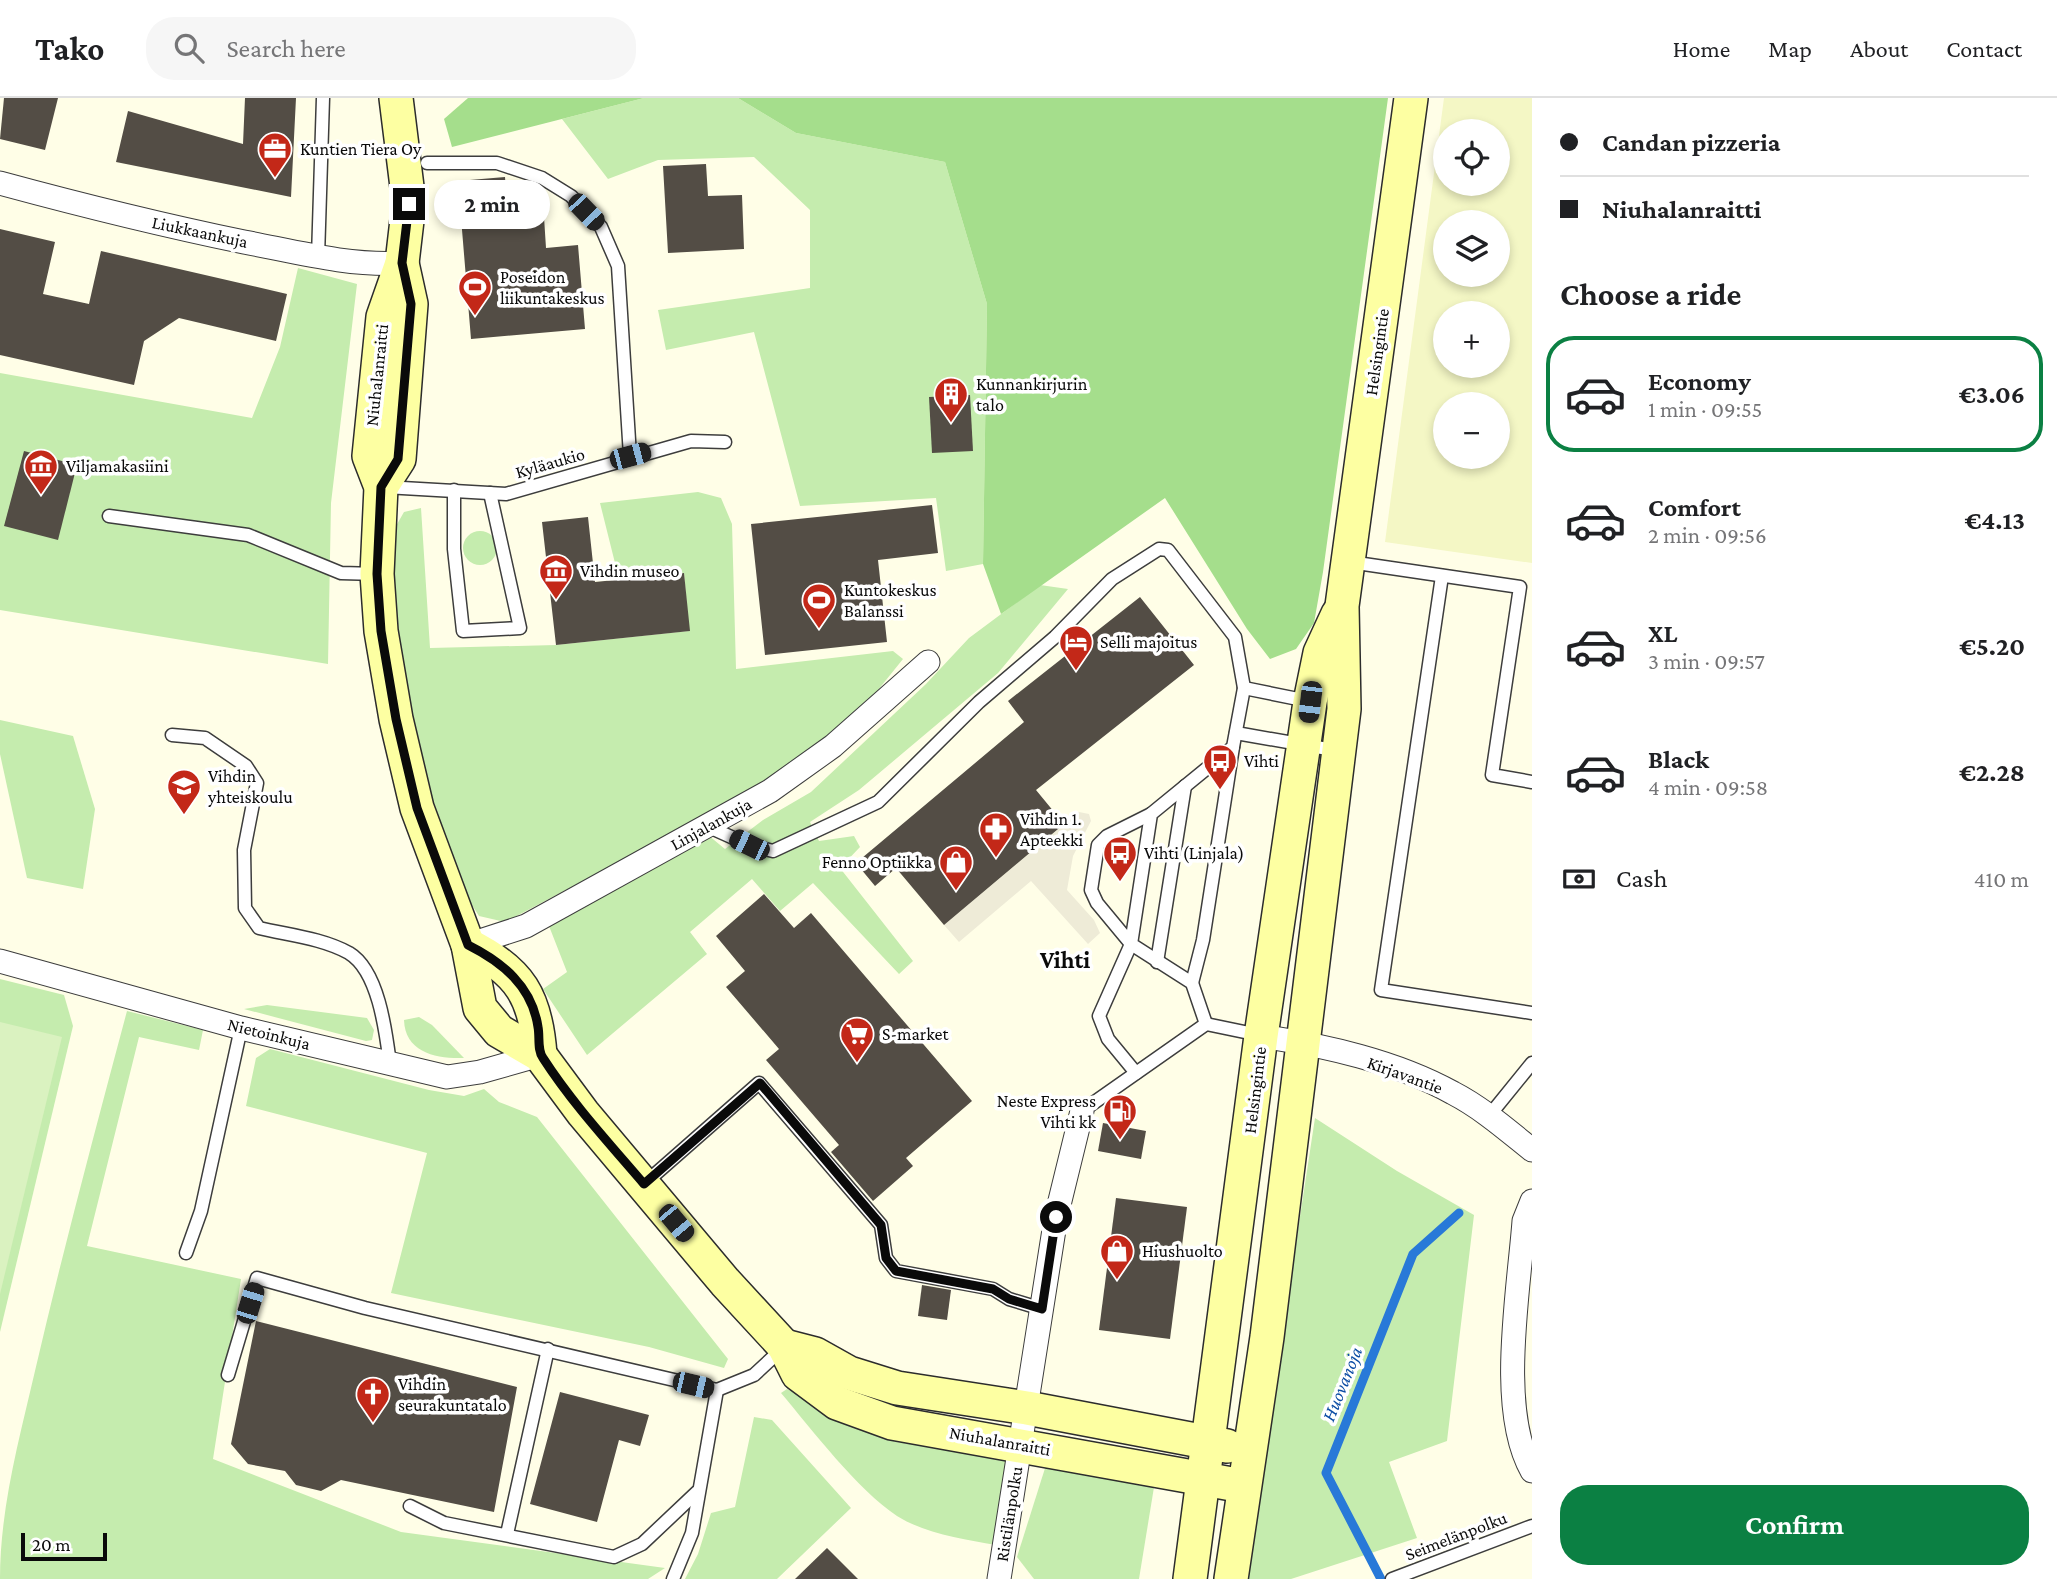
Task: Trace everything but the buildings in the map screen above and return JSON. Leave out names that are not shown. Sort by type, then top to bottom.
[{"type":"street","name":"Niuhalanraitti","points":[[396,98],[409,204],[402,263],[411,304],[398,459],[381,487],[377,574],[381,631],[417,808],[468,945],[480,1008],[499,1031],[540,1055],[583,1113],[725,1282],[784,1346],[798,1374],[837,1403],[892,1423],[1243,1486]]},
{"type":"street","name":"Helsingintie","points":[[1231,1579],[1267,1337],[1339,751],[1327,706],[1320,653],[1342,606],[1412,98]]},
{"type":"street","name":"Liukkaankuja","points":[[0,183],[109,212],[318,257],[370,265],[402,263]]},
{"type":"street","name":"Linjalankuja","points":[[468,945],[526,926],[770,791],[833,746],[928,662]]},
{"type":"street","name":"Helsingintie","points":[[1190,1579],[1261,1036],[1305,745],[1327,706]]},
{"type":"street","name":"Niuhalanraitti","points":[[468,945],[497,960],[522,986],[534,1011],[540,1055]]},
{"type":"street","name":"Nietoinkuja","points":[[0,961],[241,1028],[447,1077],[480,1072],[540,1055]]},
{"type":"street","name":"Kirjavantie","points":[[1261,1036],[1303,1042],[1399,1068],[1454,1093],[1532,1150]]},
{"type":"street","name":"Ristilänpolku","points":[[999,1579],[1063,1180],[1082,1111]]},
{"type":"street","points":[[1532,1201],[1524,1221],[1512,1378],[1524,1456],[1532,1471]]},
{"type":"street","name":"Niuhalanraitti","points":[[784,1346],[815,1354],[849,1373],[897,1388],[1208,1440],[1248,1452]]},
{"type":"lane","points":[[318,257],[323,98]]},
{"type":"lane","points":[[427,163],[497,163],[542,178],[571,196],[601,228],[618,266],[630,456]]},
{"type":"lane","name":"Kyläaukio","points":[[381,487],[506,494],[630,456],[691,441],[725,442]]},
{"type":"lane","points":[[454,490],[454,549],[463,631],[520,628],[491,493]]},
{"type":"lane","points":[[109,516],[248,535],[341,573],[377,574]]},
{"type":"lane","points":[[709,827],[749,845],[773,851],[878,802],[979,702],[1055,637],[1112,579],[1159,549],[1168,550],[1235,637],[1244,688],[1203,940],[1192,983],[1206,1024]]},
{"type":"lane","points":[[1348,562],[1520,587],[1492,775],[1532,782]]},
{"type":"lane","points":[[1442,576],[1381,990],[1532,1013]]},
{"type":"lane","points":[[1244,688],[1327,706]]},
{"type":"lane","points":[[1236,733],[1339,751]]},
{"type":"lane","points":[[172,736],[205,738],[246,766],[257,783],[244,850],[245,908],[259,928],[322,942],[351,955],[368,977],[381,1008],[390,1064]]},
{"type":"lane","points":[[1192,983],[1131,944],[1097,903],[1091,890],[1098,845],[1107,836],[1151,814],[1233,747]]},
{"type":"lane","points":[[1157,962],[1185,786]]},
{"type":"lane","points":[[1136,1073],[1108,1039],[1099,1016],[1131,944],[1151,814]]},
{"type":"lane","points":[[1082,1111],[1206,1024],[1261,1036]]},
{"type":"lane","points":[[186,1253],[201,1211],[241,1028]]},
{"type":"lane","points":[[1489,1116],[1532,1063]]},
{"type":"lane","points":[[644,1184],[760,1083],[881,1225],[886,1258],[896,1271],[993,1289],[1009,1299],[1042,1309]]},
{"type":"lane","points":[[228,1375],[257,1279],[365,1308],[717,1390],[754,1375],[784,1346]]},
{"type":"lane","points":[[507,1534],[548,1349]]},
{"type":"lane","points":[[673,1579],[692,1533],[717,1390]]},
{"type":"lane","points":[[410,1506],[444,1522],[507,1534],[568,1550],[614,1556],[642,1544],[698,1492]]},
{"type":"lane","name":"Seimelänpolku","points":[[1395,1578],[1532,1526]]},
{"type":"green space","points":[[468,98],[644,98],[452,147],[444,119]]},
{"type":"green space","points":[[644,98],[738,98],[796,133],[945,162],[987,304],[983,564],[946,571],[936,498],[800,506],[754,332],[666,350],[658,310],[810,288],[810,210],[754,157],[658,160],[608,179],[562,119]]},
{"type":"green space","points":[[738,98],[1388,98],[1323,572],[1314,623],[1296,649],[1270,659],[1247,629],[1165,498],[1001,614],[983,564],[987,304],[945,162],[796,133]]},
{"type":"green space","points":[[1444,98],[1532,98],[1532,563],[1385,542],[1433,181],[1433,196],[1510,196],[1510,119],[1441,119]]},
{"type":"green space","points":[[298,268],[357,284],[331,503],[328,664],[0,610],[0,373],[252,418],[280,347]]},
{"type":"green space","points":[[698,492],[721,498],[732,524],[736,669],[893,651],[903,659],[857,716],[740,798],[505,922],[479,916],[463,891],[423,770],[395,654],[392,533],[404,512],[421,508],[430,648],[556,645],[689,631],[684,573],[619,579],[600,503]]},
{"type":"green space","points":[[480,531],[492,536],[497,548],[492,560],[480,565],[468,560],[463,548],[468,536]]},
{"type":"green space","points":[[1040,585],[1068,589],[998,673],[859,790],[810,822],[819,841],[854,836],[860,847],[840,868],[913,961],[899,974],[813,883],[780,911],[752,879],[690,932],[707,954],[587,1055],[543,989],[567,972],[549,926],[708,835],[725,849],[763,820],[811,792],[926,684],[969,638]]},
{"type":"green space","points":[[0,720],[73,736],[95,809],[83,889],[27,878],[0,754]]},
{"type":"green space","points":[[0,979],[64,995],[73,1026],[0,1332]]},
{"type":"green space","points":[[267,1005],[367,1018],[374,1030],[372,1040],[366,1041],[244,1009]]},
{"type":"green space","points":[[127,1011],[203,1030],[199,1050],[139,1037],[87,1246],[241,1279],[213,1459],[401,1532],[665,1568],[648,1579],[0,1579],[3,1526],[17,1448],[68,1236]]},
{"type":"green space","points":[[419,1017],[432,1025],[464,1058],[433,1055],[416,1047],[406,1031],[404,1020]]},
{"type":"green space","points":[[0,1022],[62,1037],[0,1294]]},
{"type":"green space","points":[[270,1049],[429,1090],[464,1096],[484,1089],[499,1102],[537,1117],[728,1359],[724,1368],[649,1347],[391,1293],[427,1153],[246,1106],[256,1058]]},
{"type":"green space","points":[[1315,1118],[1397,1171],[1474,1215],[1447,1441],[1389,1462],[1417,1538],[1291,1579],[1245,1579]]},
{"type":"green space","points":[[787,1389],[896,1442],[1007,1457],[996,1545],[932,1532],[908,1522],[882,1505],[836,1459],[781,1393]]},
{"type":"green space","points":[[754,1417],[772,1420],[851,1508],[777,1579],[685,1579],[698,1554],[711,1513],[735,1507]]},
{"type":"green space","points":[[1046,1465],[1155,1481],[1139,1579],[1034,1579],[1017,1557]]},
{"type":"shaded area","points":[[1079,812],[1089,814],[1091,821],[1073,856],[1067,890],[1094,920],[1100,933],[1088,944],[1031,881],[959,942],[944,925]]},
{"type":"waterway","name":"Huovanoja","points":[[1381,1579],[1326,1473],[1413,1254],[1459,1213]]},
{"type":"place","name":"Kuntien Tiera Oy","points":[[275,179]]},
{"type":"place","name":"Poseidon liikuntakeskus","points":[[475,317]]},
{"type":"place","name":"Kunnankirjurin talo","points":[[951,424]]},
{"type":"place","name":"Viljamakasiini","points":[[41,496]]},
{"type":"place","name":"Vihdin museo","points":[[556,601]]},
{"type":"place","name":"Kuntokeskus Balanssi","points":[[819,630]]},
{"type":"place","name":"Selli majoitus","points":[[1076,672]]},
{"type":"place","name":"Vihti","points":[[1220,791]]},
{"type":"place","name":"Vihdin yhteiskoulu","points":[[184,816]]},
{"type":"place","name":"Vihdin 1. Apteekki","points":[[996,859]]},
{"type":"place","name":"Vihti (Linjala)","points":[[1120,883]]},
{"type":"place","name":"Fenno Optiikka","points":[[956,892]]},
{"type":"place","name":"S-market","points":[[857,1064]]},
{"type":"place","name":"Neste Express Vihti kk","points":[[1120,1141]]},
{"type":"place","name":"Hiushuolto","points":[[1117,1281]]},
{"type":"place","name":"Vihdin seurakuntatalo","points":[[373,1424]]},
{"type":"district","name":"Vihti","points":[[1065,959]]},
{"type":"route","points":[[409,204],[402,263],[411,304],[398,459],[381,487],[377,574],[381,631],[396,719],[417,808],[468,945],[497,960],[522,986],[534,1011],[540,1055],[583,1113],[644,1184],[760,1083],[881,1225],[886,1258],[896,1271],[993,1289],[1009,1299],[1042,1309],[1056,1217]]}]
